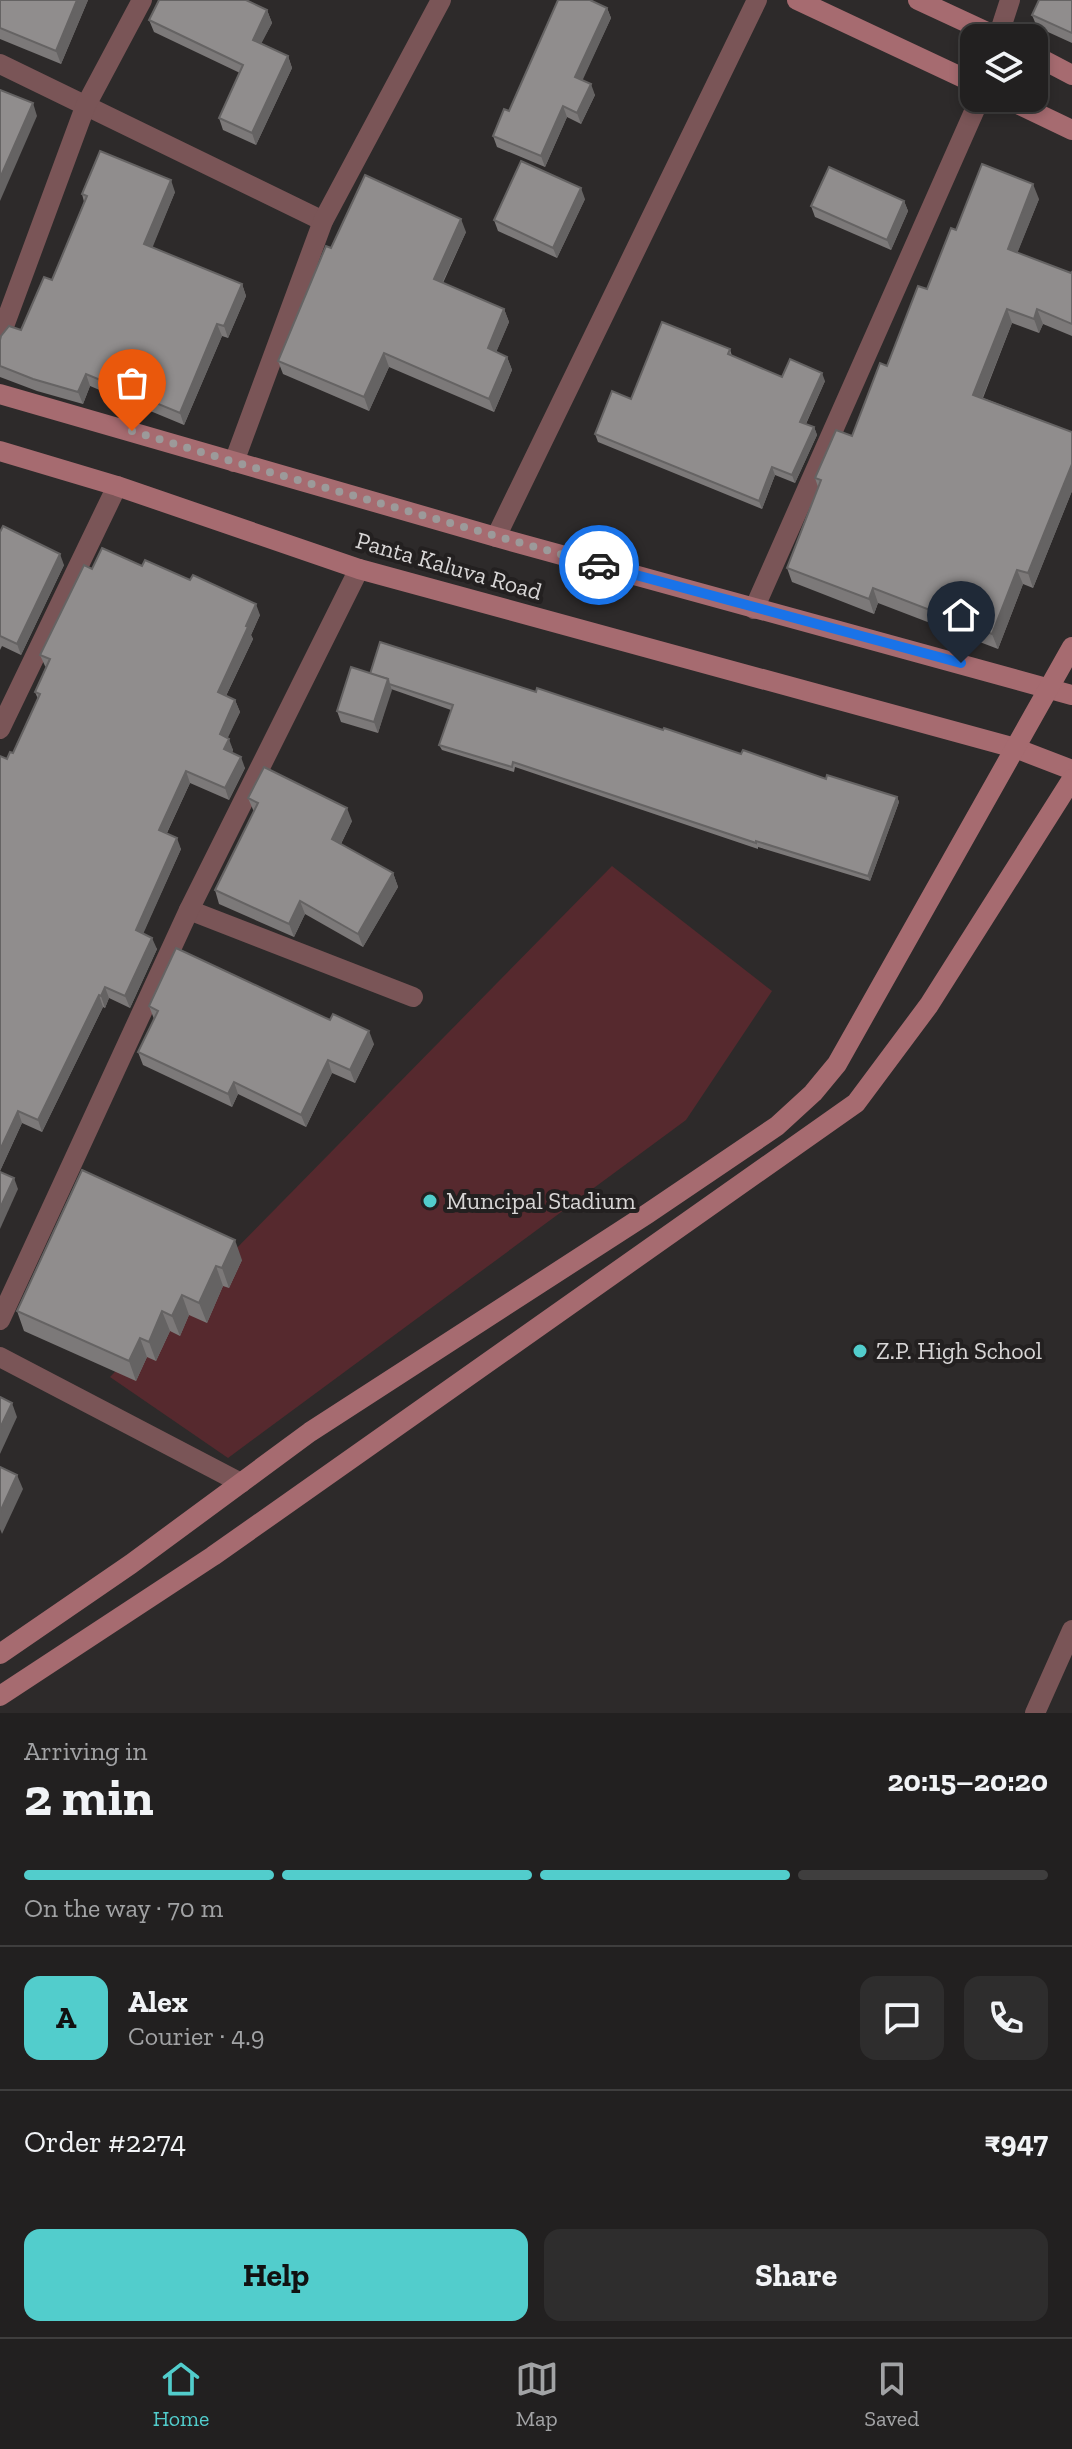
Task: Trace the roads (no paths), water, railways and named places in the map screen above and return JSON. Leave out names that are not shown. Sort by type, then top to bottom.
[{"type":"street","points":[[0,337],[85,107],[142,0]]},
{"type":"street","points":[[234,462],[323,221],[441,0]]},
{"type":"street","points":[[496,537],[757,0]]},
{"type":"street","points":[[797,0],[960,76]]},
{"type":"street","points":[[918,0],[971,24]]},
{"type":"street","points":[[1003,24],[1010,0]]},
{"type":"street","points":[[1048,62],[1072,75]]},
{"type":"street","points":[[0,64],[323,221]]},
{"type":"street","points":[[754,609],[974,112]]},
{"type":"street","points":[[1034,112],[1072,130]]},
{"type":"street","name":"Panta Kaluva Road","points":[[0,394],[496,537],[1072,695]]},
{"type":"street","name":"Panta Kaluva Road","points":[[0,451],[117,486],[359,569],[1015,748],[1072,770]]},
{"type":"street","points":[[0,729],[117,486]]},
{"type":"street","points":[[0,1320],[189,910],[359,569]]},
{"type":"street","points":[[0,1654],[131,1564],[310,1432],[777,1126],[813,1093],[837,1064],[1072,647]]},
{"type":"street","points":[[0,1696],[213,1556],[856,1103],[929,1005],[1072,779]]},
{"type":"street","points":[[189,910],[413,997]]},
{"type":"street","points":[[0,1357],[241,1483]]},
{"type":"street","points":[[1035,1713],[1072,1630]]},
{"type":"place","name":"Muncipal Stadium","points":[[430,1201]]},
{"type":"place","name":"Z.P. High School","points":[[860,1351]]}]
